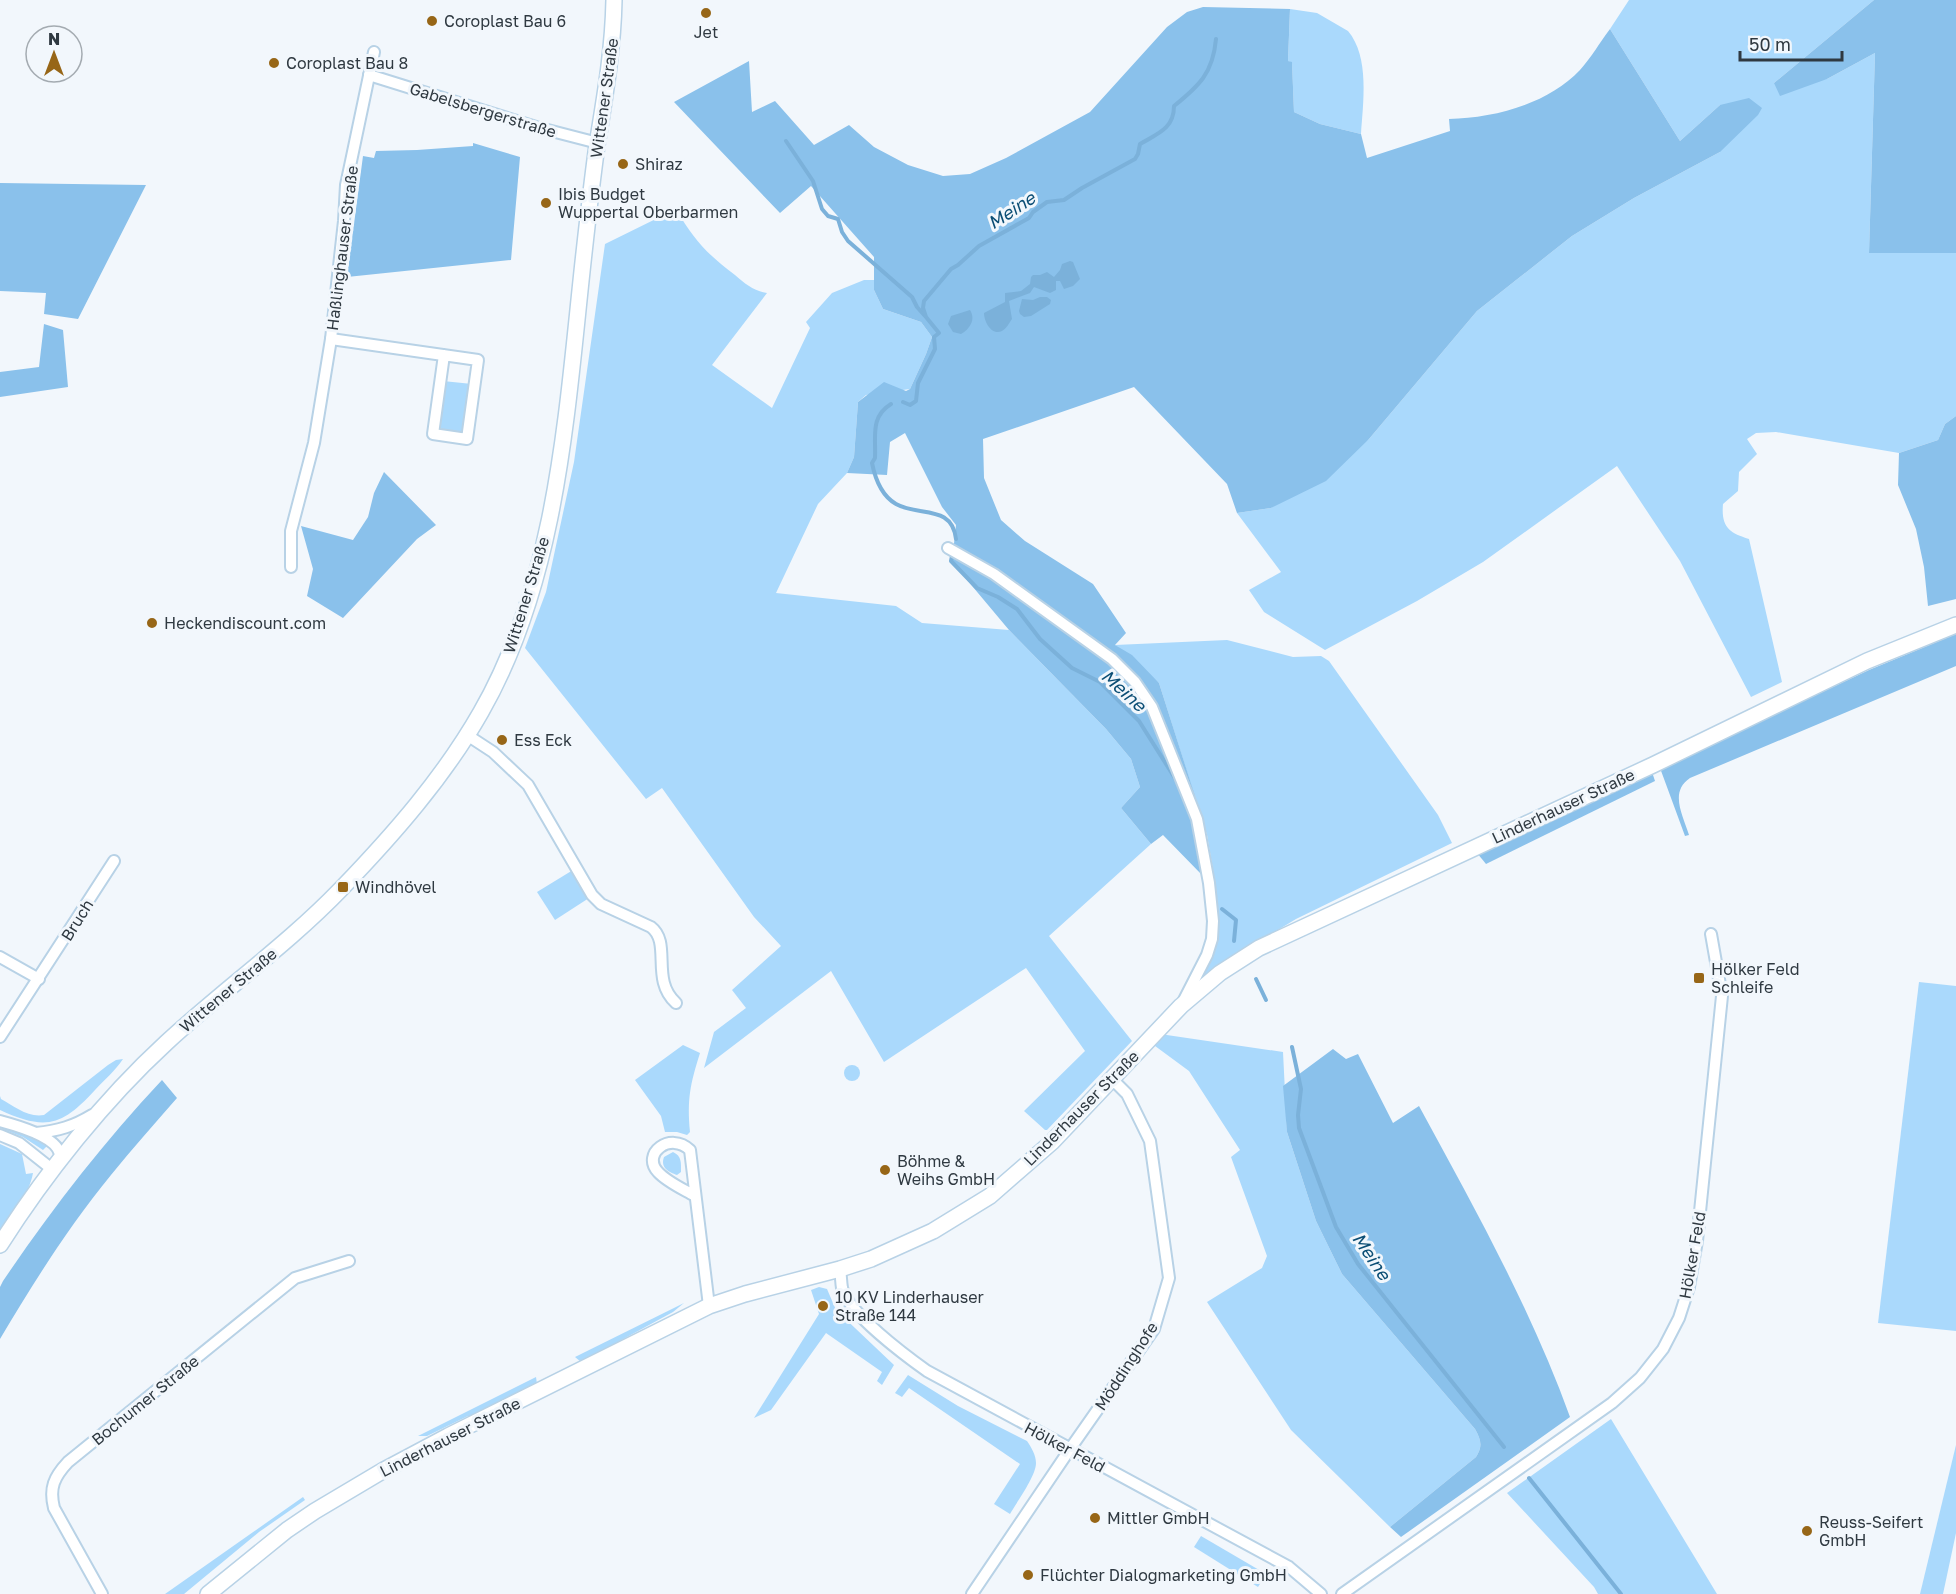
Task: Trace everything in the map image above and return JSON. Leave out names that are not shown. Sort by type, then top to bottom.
[{"type":"main road","name":"Wittener Straße","points":[[56,1167],[105,1107],[167,1042],[327,903],[371,856],[430,788],[468,735],[507,660],[524,614],[555,491],[598,143],[607,88],[614,0]]},
{"type":"main road","name":"Linderhauser Straße","points":[[208,1594],[287,1530],[315,1511],[384,1470],[448,1436],[709,1306],[840,1269],[904,1245],[933,1231],[990,1196],[1052,1142],[1181,1006],[1220,973],[1268,944],[1653,765],[1867,661],[1956,625]]},
{"type":"main road","points":[[0,1245],[34,1194],[56,1167]]},
{"type":"street","name":"Haßlinghauser Straße","points":[[331,339],[345,221],[346,185],[374,52]]},
{"type":"street","name":"Gabelsbergerstraße","points":[[369,75],[536,127],[598,143]]},
{"type":"street","points":[[291,567],[291,531],[314,442],[331,339],[444,355],[478,360],[467,439],[433,434],[444,355]]},
{"type":"street","name":"Linderhauser Straße","points":[[948,548],[994,574],[1112,659],[1135,682],[1152,708],[1197,819],[1212,911],[1212,939],[1207,955],[1181,1006]]},
{"type":"street","points":[[468,735],[493,752],[528,785],[592,895],[601,904],[657,931],[663,986],[669,997],[676,1003]]},
{"type":"street","name":"Bruch","points":[[0,1037],[114,861]]},
{"type":"street","name":"Hölker Feld","points":[[1342,1594],[1612,1403],[1640,1378],[1663,1349],[1679,1318],[1689,1287],[1697,1241],[1722,996],[1712,934]]},
{"type":"street","points":[[0,957],[39,979]]},
{"type":"street","name":"Möddinghofe","points":[[972,1594],[1154,1329],[1169,1278],[1150,1141],[1127,1094],[1112,1079]]},
{"type":"street","name":"Wittener Straße","points":[[34,1133],[51,1132],[75,1125],[105,1107]]},
{"type":"street","name":"Wittener Straße","points":[[0,1122],[17,1126],[46,1138],[55,1145],[60,1154],[56,1167]]},
{"type":"street","points":[[0,1135],[19,1143],[56,1167]]},
{"type":"street","points":[[695,1196],[658,1172],[653,1158],[661,1146],[669,1142],[678,1142],[690,1150],[709,1306]]},
{"type":"street","name":"Bochumer Straße","points":[[102,1594],[54,1508],[51,1492],[53,1482],[60,1471],[295,1278],[349,1261]]},
{"type":"street","name":"Hölker Feld","points":[[840,1269],[842,1288],[849,1302],[897,1349],[927,1371],[1288,1567],[1321,1594]]},
{"type":"shaded area","points":[[1629,0],[1874,0],[1774,83],[1827,79],[1875,53],[1869,253],[1956,253],[1956,416],[1945,424],[1938,440],[1899,453],[1776,432],[1756,433],[1747,439],[1757,454],[1739,472],[1738,491],[1723,504],[1723,518],[1731,531],[1749,539],[1782,682],[1751,697],[1680,561],[1617,466],[1483,562],[1417,601],[1325,650],[1264,612],[1249,590],[1281,572],[1237,513],[1271,508],[1369,439],[1477,311],[1572,236],[1634,198],[1720,152],[1720,105],[1680,141],[1610,29]]},
{"type":"shaded area","points":[[1874,0],[1956,0],[1956,253],[1869,253],[1875,53],[1827,79],[1780,96],[1774,83]]},
{"type":"shaded area","points":[[1203,7],[1290,9],[1288,61],[1292,62],[1294,112],[1320,124],[1361,134],[1367,158],[1450,131],[1449,119],[1502,112],[1552,92],[1580,70],[1610,29],[1680,141],[1720,105],[1749,98],[1762,108],[1758,115],[1720,152],[1634,198],[1572,236],[1477,311],[1369,439],[1326,481],[1271,508],[1237,513],[1227,484],[1134,387],[983,439],[984,478],[1001,520],[1025,541],[1093,584],[1126,633],[1115,645],[1132,655],[1159,683],[1195,796],[1192,818],[1202,875],[1163,835],[1151,844],[1121,808],[1140,787],[1131,759],[1106,729],[1009,630],[952,562],[956,525],[942,507],[905,433],[890,442],[887,475],[847,473],[854,457],[858,402],[884,382],[906,391],[910,389],[932,337],[921,322],[883,309],[874,290],[874,257],[811,186],[780,213],[674,102],[749,61],[752,112],[775,101],[814,145],[849,125],[874,147],[908,165],[943,176],[970,174],[1006,158],[1090,112],[1167,27],[1187,12]]},
{"type":"shaded area","points":[[1290,9],[1317,13],[1348,31],[1355,42],[1360,54],[1364,95],[1361,134],[1320,124],[1294,112],[1292,63],[1288,61]]},
{"type":"shaded area","points":[[473,143],[520,157],[511,260],[347,277],[363,156],[374,158],[376,151],[473,146]]},
{"type":"shaded area","points":[[0,183],[146,185],[78,319],[44,314],[46,293],[0,291]]},
{"type":"shaded area","points":[[676,209],[695,238],[709,253],[746,284],[767,293],[712,365],[772,408],[810,328],[806,322],[832,293],[864,280],[874,280],[874,290],[883,309],[921,322],[932,337],[910,389],[866,395],[858,402],[854,457],[847,473],[818,504],[776,593],[896,606],[922,623],[1009,630],[1106,729],[1131,759],[1140,787],[1121,808],[1151,844],[1049,936],[1132,1041],[1047,1130],[1024,1111],[1085,1051],[1026,968],[884,1062],[831,971],[704,1068],[714,1032],[746,1008],[732,990],[781,946],[754,917],[662,788],[646,799],[525,648],[546,592],[574,462],[605,244]]},
{"type":"shaded area","points":[[1073,262],[1080,279],[1073,286],[1064,289],[1060,281],[1056,281],[1056,290],[1050,293],[1034,287],[1030,293],[1009,301],[1012,319],[1004,330],[995,332],[989,327],[984,313],[1005,302],[1005,293],[1021,291],[1030,284],[1033,275],[1047,272],[1054,277],[1062,264]]},
{"type":"shaded area","points":[[1047,297],[1051,300],[1050,304],[1031,316],[1024,317],[1020,314],[1022,299],[1033,300]]},
{"type":"shaded area","points":[[970,310],[972,320],[969,327],[961,334],[953,332],[948,324],[951,316]]},
{"type":"shaded area","points":[[44,324],[63,330],[68,387],[0,397],[0,372],[39,367]]},
{"type":"shaded area","points":[[443,381],[472,384],[464,430],[459,434],[442,432],[438,426]]},
{"type":"shaded area","points":[[1956,416],[1956,599],[1928,606],[1924,567],[1916,529],[1898,485],[1899,453],[1938,440],[1945,424]]},
{"type":"shaded area","points":[[384,472],[436,525],[417,539],[343,618],[307,596],[313,569],[301,526],[353,540],[368,517],[374,493]]},
{"type":"shaded area","points":[[1956,634],[1956,666],[1690,778],[1680,790],[1679,797],[1681,812],[1689,835],[1685,836],[1660,768],[1869,670]]},
{"type":"shaded area","points":[[1227,640],[1293,657],[1321,656],[1329,661],[1438,815],[1452,843],[1296,919],[1253,945],[1194,986],[1210,961],[1217,939],[1216,887],[1207,835],[1159,683],[1115,645]]},
{"type":"shaded area","points":[[1652,772],[1655,781],[1486,864],[1477,853]]},
{"type":"shaded area","points":[[573,870],[589,898],[555,920],[537,892]]},
{"type":"shaded area","points":[[1919,982],[1956,986],[1956,1331],[1878,1323]]},
{"type":"shaded area","points":[[1160,1034],[1283,1052],[1287,1132],[1316,1221],[1342,1274],[1477,1433],[1480,1446],[1476,1457],[1390,1527],[1291,1430],[1207,1302],[1262,1268],[1267,1256],[1231,1157],[1240,1150],[1189,1071],[1151,1043]]},
{"type":"shaded area","points":[[683,1045],[700,1053],[690,1092],[690,1132],[687,1135],[665,1132],[661,1116],[635,1080]]},
{"type":"shaded area","points":[[1333,1049],[1346,1059],[1358,1054],[1393,1123],[1419,1106],[1520,1298],[1570,1417],[1401,1537],[1390,1527],[1476,1457],[1480,1450],[1480,1443],[1475,1429],[1342,1274],[1316,1221],[1287,1132],[1283,1086]]},
{"type":"shaded area","points":[[123,1059],[83,1102],[63,1118],[42,1122],[30,1121],[0,1110],[0,1096],[1,1099],[27,1113],[44,1115],[108,1065]]},
{"type":"shaded area","points":[[852,1065],[860,1073],[852,1081],[844,1073]]},
{"type":"shaded area","points":[[162,1080],[177,1098],[119,1165],[66,1234],[0,1339],[0,1287],[3,1281],[78,1178]]},
{"type":"shaded area","points":[[0,1124],[39,1139],[47,1146],[43,1150],[23,1137],[0,1128]]},
{"type":"shaded area","points":[[0,1144],[22,1154],[26,1174],[33,1173],[24,1196],[0,1230]]},
{"type":"shaded area","points":[[673,1152],[681,1163],[681,1172],[677,1175],[668,1171],[663,1164],[664,1157]]},
{"type":"shaded area","points":[[819,1287],[827,1289],[836,1310],[894,1365],[882,1385],[877,1381],[882,1372],[826,1333],[771,1410],[754,1418],[819,1314],[811,1290]]},
{"type":"shaded area","points":[[684,1303],[673,1312],[581,1362],[575,1357]]},
{"type":"shaded area","points":[[908,1375],[958,1406],[1027,1441],[1035,1457],[1035,1468],[1030,1482],[1010,1514],[994,1504],[1020,1464],[909,1388],[902,1397],[895,1393]]},
{"type":"shaded area","points":[[536,1377],[537,1384],[470,1418],[468,1416],[427,1436],[418,1436]]},
{"type":"shaded area","points":[[1611,1419],[1717,1594],[1598,1594],[1507,1493]]},
{"type":"shaded area","points":[[1956,1445],[1956,1533],[1943,1594],[1920,1594]]},
{"type":"shaded area","points":[[303,1497],[305,1500],[259,1532],[184,1594],[165,1594]]},
{"type":"shaded area","points":[[1201,1536],[1266,1574],[1258,1587],[1194,1547]]},
{"type":"waterway","name":"Meine","points":[[903,402],[910,405],[916,401],[918,383],[935,349],[934,337],[939,333],[926,317],[923,308],[924,301],[951,269],[979,246],[1029,218],[1033,212],[1047,202],[1064,200],[1135,159],[1140,144],[1158,134],[1168,125],[1174,106],[1203,78],[1212,61],[1216,39]]},
{"type":"waterway","points":[[786,141],[813,181],[822,209],[828,216],[838,219],[848,241],[912,297],[925,316]]},
{"type":"waterway","name":"Meine","points":[[891,404],[880,415],[876,428],[875,458],[872,463],[880,486],[896,504],[941,516],[953,528],[956,539]]},
{"type":"waterway","name":"Meine","points":[[952,556],[951,561],[977,588],[1017,609],[1040,639],[1072,668],[1100,682],[1139,721],[1178,783]]},
{"type":"waterway","name":"Meine","points":[[1222,909],[1236,920],[1234,941]]},
{"type":"waterway","name":"Meine","points":[[1256,979],[1266,1000]]},
{"type":"waterway","name":"Meine","points":[[1292,1047],[1301,1089],[1299,1128],[1336,1227],[1358,1264],[1504,1447]]},
{"type":"waterway","name":"Meine","points":[[1529,1478],[1621,1594]]},
{"type":"place","name":"Jet","points":[[706,13]]},
{"type":"place","name":"Coroplast Bau 6","points":[[432,21]]},
{"type":"place","name":"Coroplast Bau 8","points":[[274,63]]},
{"type":"place","name":"Shiraz","points":[[623,164]]},
{"type":"place","name":"Ibis Budget Wuppertal Oberbarmen","points":[[546,203]]},
{"type":"place","name":"Heckendiscount.com","points":[[152,623]]},
{"type":"place","name":"Ess Eck","points":[[502,740]]},
{"type":"place","name":"Windhövel","points":[[343,887]]},
{"type":"place","name":"Hölker Feld Schleife","points":[[1699,978]]},
{"type":"place","name":"Böhme & Weihs GmbH","points":[[885,1170]]},
{"type":"place","name":"10 KV Linderhauser Straße 144","points":[[823,1306]]},
{"type":"place","name":"Mittler GmbH","points":[[1095,1518]]},
{"type":"place","name":"Reuss-Seifert GmbH","points":[[1807,1531]]},
{"type":"place","name":"Flüchter Dialogmarketing GmbH","points":[[1028,1575]]}]
